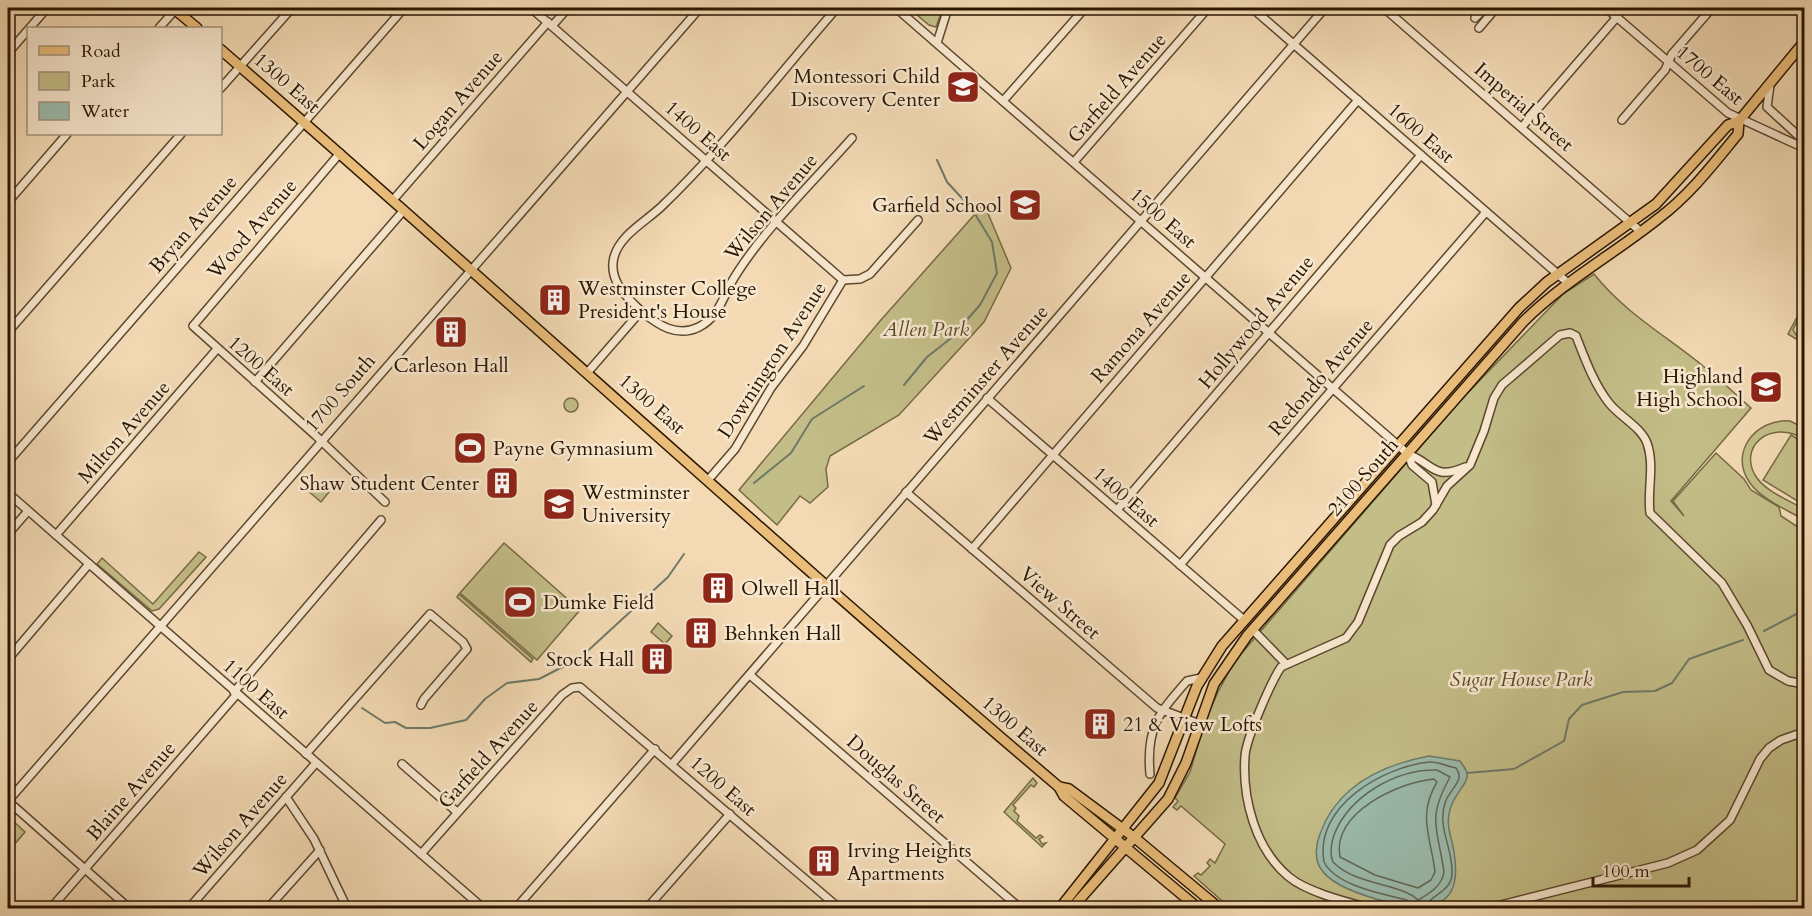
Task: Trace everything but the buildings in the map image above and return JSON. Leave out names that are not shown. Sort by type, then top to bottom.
[{"type":"main road","points":[[174,8],[196,27]]},
{"type":"main road","name":"2100 South","points":[[1060,909],[1162,778],[1201,678],[1214,655],[1244,620],[1519,308],[1558,274],[1631,222],[1674,187],[1728,125],[1739,121],[1804,42]]},
{"type":"main road","name":"1300 East","points":[[222,51],[709,479],[825,587],[1059,787],[1064,796],[1198,909]]},
{"type":"main road","name":"2100 South","points":[[1072,909],[1135,838],[1174,789],[1219,675],[1253,630],[1523,322],[1568,283],[1671,209],[1738,134],[1739,121]]},
{"type":"main road","name":"1300 East","points":[[1059,787],[1069,789],[1124,829],[1219,909]]},
{"type":"street","points":[[30,27],[47,8]]},
{"type":"street","points":[[160,27],[174,8]]},
{"type":"street","points":[[222,87],[292,8]]},
{"type":"street","name":"Bryan Avenue","points":[[8,462],[404,8]]},
{"type":"street","name":"1400 East","points":[[531,8],[843,280]]},
{"type":"street","name":"Logan Avenue","points":[[393,200],[550,24],[568,8]]},
{"type":"street","name":"1700 South","points":[[8,801],[700,8]]},
{"type":"street","points":[[588,372],[641,311],[616,282],[613,269],[615,255],[626,237],[665,203],[837,8]]},
{"type":"street","name":"1500 East","points":[[896,8],[1408,453],[1438,474],[1447,474],[1470,465]]},
{"type":"street","points":[[937,43],[948,8]]},
{"type":"street","points":[[1004,101],[1085,8]]},
{"type":"street","name":"Garfield Avenue","points":[[1074,162],[1208,8]]},
{"type":"street","name":"1600 East","points":[[1252,8],[1568,283]]},
{"type":"street","name":"Westminster Avenue","points":[[672,764],[1324,8]]},
{"type":"street","name":"Imperial Street","points":[[1384,8],[1641,232]]},
{"type":"street","points":[[1475,18],[1485,8]]},
{"type":"street","points":[[1479,28],[1497,8]]},
{"type":"street","name":"1700 East","points":[[1606,8],[1739,121],[1804,148]]},
{"type":"street","points":[[1622,120],[1665,70],[1672,54],[1712,8]]},
{"type":"street","points":[[1522,127],[1617,17]]},
{"type":"street","points":[[8,52],[27,31]]},
{"type":"street","points":[[1770,83],[1767,107],[1804,141]]},
{"type":"street","name":"Ramona Avenue","points":[[972,549],[1358,100]]},
{"type":"street","points":[[8,202],[66,135]]},
{"type":"street","points":[[8,332],[180,135]]},
{"type":"street","name":"Wilson Avenue","points":[[641,311],[657,323],[674,330],[687,331],[702,326],[713,316],[744,264],[852,138]]},
{"type":"street","name":"Wood Avenue","points":[[194,328],[195,320],[340,153]]},
{"type":"street","name":"Hollywood Avenue","points":[[1117,510],[1421,155]]},
{"type":"street","points":[[255,382],[404,210]]},
{"type":"street","name":"Redondo Avenue","points":[[1180,565],[1486,212]]},
{"type":"street","name":"Downington Avenue","points":[[709,479],[735,449],[843,280],[860,279],[870,274],[918,220]]},
{"type":"street","name":"1200 East","points":[[194,328],[385,502]]},
{"type":"street","points":[[1370,909],[1296,882],[1278,867],[1255,829],[1250,810],[1245,756],[1247,745],[1278,672],[1286,664],[1346,638],[1358,622],[1390,545],[1399,536],[1422,522],[1436,505],[1447,486],[1470,465],[1494,398],[1502,385],[1560,334],[1570,333],[1576,336],[1597,384],[1608,402],[1644,437],[1647,444],[1650,513],[1722,583],[1747,625],[1769,670],[1788,681],[1804,684]]},
{"type":"street","name":"Milton Avenue","points":[[56,536],[217,349]]},
{"type":"street","name":"1400 East","points":[[987,398],[1244,620]]},
{"type":"street","name":"1500 East","points":[[1408,453],[1412,465],[1432,482],[1436,505]]},
{"type":"street","name":"View Street","points":[[906,492],[1162,711],[1200,724]]},
{"type":"street","name":"1100 East","points":[[8,493],[483,909]]},
{"type":"street","points":[[8,534],[28,511]]},
{"type":"street","name":"Blaine Avenue","points":[[51,909],[381,520]]},
{"type":"street","points":[[8,659],[89,564]]},
{"type":"street","points":[[306,754],[423,619],[431,614],[463,642],[467,649],[421,705]]},
{"type":"street","points":[[1253,630],[1286,664]]},
{"type":"street","name":"Douglas Street","points":[[750,675],[1020,909]]},
{"type":"street","name":"2100 South","points":[[1150,774],[1149,737],[1162,711],[1187,681],[1201,678]]},
{"type":"street","name":"Garfield Avenue","points":[[421,854],[562,695],[575,687],[585,689]]},
{"type":"street","name":"1200 East","points":[[585,689],[839,909]]},
{"type":"street","points":[[1489,909],[1668,863],[1697,850],[1731,820],[1751,776],[1768,748],[1781,740],[1804,732]]},
{"type":"street","points":[[516,909],[655,750]]},
{"type":"street","name":"Wilson Avenue","points":[[189,909],[316,763]]},
{"type":"street","points":[[402,764],[457,812]]},
{"type":"street","points":[[286,797],[320,850],[347,909]]},
{"type":"street","points":[[8,801],[129,909]]},
{"type":"street","points":[[647,909],[730,814]]},
{"type":"street","points":[[268,909],[320,850]]},
{"type":"green space","points":[[919,8],[943,8],[936,27],[929,25],[917,15]]},
{"type":"green space","name":"Allen Park","points":[[984,204],[1011,268],[984,322],[899,415],[830,456],[826,469],[828,487],[810,503],[800,496],[777,525],[739,490],[880,321]]},
{"type":"green space","name":"Sugar House Park","points":[[1594,274],[1632,312],[1709,371],[1751,408],[1671,501],[1684,516],[1673,501],[1716,453],[1744,479],[1751,490],[1779,507],[1781,516],[1804,531],[1804,908],[1230,908],[1194,876],[1198,873],[1201,875],[1210,866],[1207,863],[1210,859],[1215,863],[1225,844],[1181,806],[1177,810],[1173,807],[1178,801],[1175,798],[1190,772],[1205,721],[1234,662],[1460,401],[1563,294]]},
{"type":"green space","points":[[1804,304],[1804,321],[1796,323],[1793,330],[1797,336],[1804,338],[1804,344],[1788,334]]},
{"type":"green space","points":[[568,398],[574,398],[578,405],[574,412],[568,412],[564,408],[564,402]]},
{"type":"green space","points":[[1790,421],[1804,428],[1804,439],[1791,433],[1769,434],[1760,439],[1754,447],[1751,456],[1752,467],[1757,478],[1767,488],[1804,509],[1804,520],[1768,500],[1755,489],[1744,472],[1742,460],[1744,449],[1757,431],[1766,425]]},
{"type":"green space","points":[[1791,435],[1804,443],[1804,505],[1763,480]]},
{"type":"green space","points":[[316,481],[329,492],[321,502],[307,490]]},
{"type":"green space","name":"Dumke Field","points":[[504,543],[580,610],[537,660],[460,593]]},
{"type":"green space","points":[[199,552],[206,557],[159,609],[152,611],[97,564],[102,558],[153,604]]},
{"type":"green space","points":[[459,594],[533,659],[531,662],[457,597]]},
{"type":"green space","points":[[658,623],[672,636],[665,644],[651,632]]},
{"type":"green space","points":[[1033,778],[1037,783],[1034,787],[1031,785],[1013,805],[1016,808],[1014,811],[1019,816],[1017,821],[1036,838],[1040,835],[1043,837],[1039,839],[1042,844],[1046,843],[1042,847],[1004,812]]},
{"type":"green space","points":[[8,816],[25,832],[8,852]]},
{"type":"water","points":[[1429,756],[1460,761],[1467,773],[1467,778],[1449,812],[1448,822],[1455,858],[1452,890],[1444,900],[1433,905],[1417,906],[1369,897],[1331,880],[1319,865],[1317,847],[1328,817],[1338,803],[1363,780],[1378,772]]},
{"type":"waterway","points":[[904,385],[927,357],[950,339],[980,305],[997,273],[992,242],[972,209],[947,182],[937,160]]},
{"type":"waterway","points":[[754,483],[791,453],[812,419],[864,386]]},
{"type":"waterway","points":[[362,708],[385,723],[395,722],[406,728],[430,728],[466,720],[485,699],[507,683],[539,679],[580,658],[668,577],[684,554]]},
{"type":"waterway","points":[[1764,631],[1804,610]]},
{"type":"waterway","points":[[1467,773],[1514,769],[1564,741],[1569,719],[1582,705],[1623,692],[1655,691],[1672,683],[1689,659],[1743,640]]},
{"type":"place","name":"Montessori Child Discovery Center","points":[[963,87]]},
{"type":"place","name":"Garfield School","points":[[1025,205]]},
{"type":"place","name":"Westminster College President's House","points":[[555,300]]},
{"type":"place","name":"Carleson Hall","points":[[451,332]]},
{"type":"place","name":"Highland High School","points":[[1766,387]]},
{"type":"place","name":"Payne Gymnasium","points":[[470,448]]},
{"type":"place","name":"Shaw Student Center","points":[[502,483]]},
{"type":"place","name":"Westminster University","points":[[559,504]]},
{"type":"place","name":"Olwell Hall","points":[[718,588]]},
{"type":"place","name":"Dumke Field","points":[[520,602]]},
{"type":"place","name":"Behnken Hall","points":[[701,633]]},
{"type":"place","name":"Stock Hall","points":[[657,659]]},
{"type":"place","name":"21 & View Lofts","points":[[1100,724]]},
{"type":"place","name":"Irving Heights Apartments","points":[[824,861]]}]
